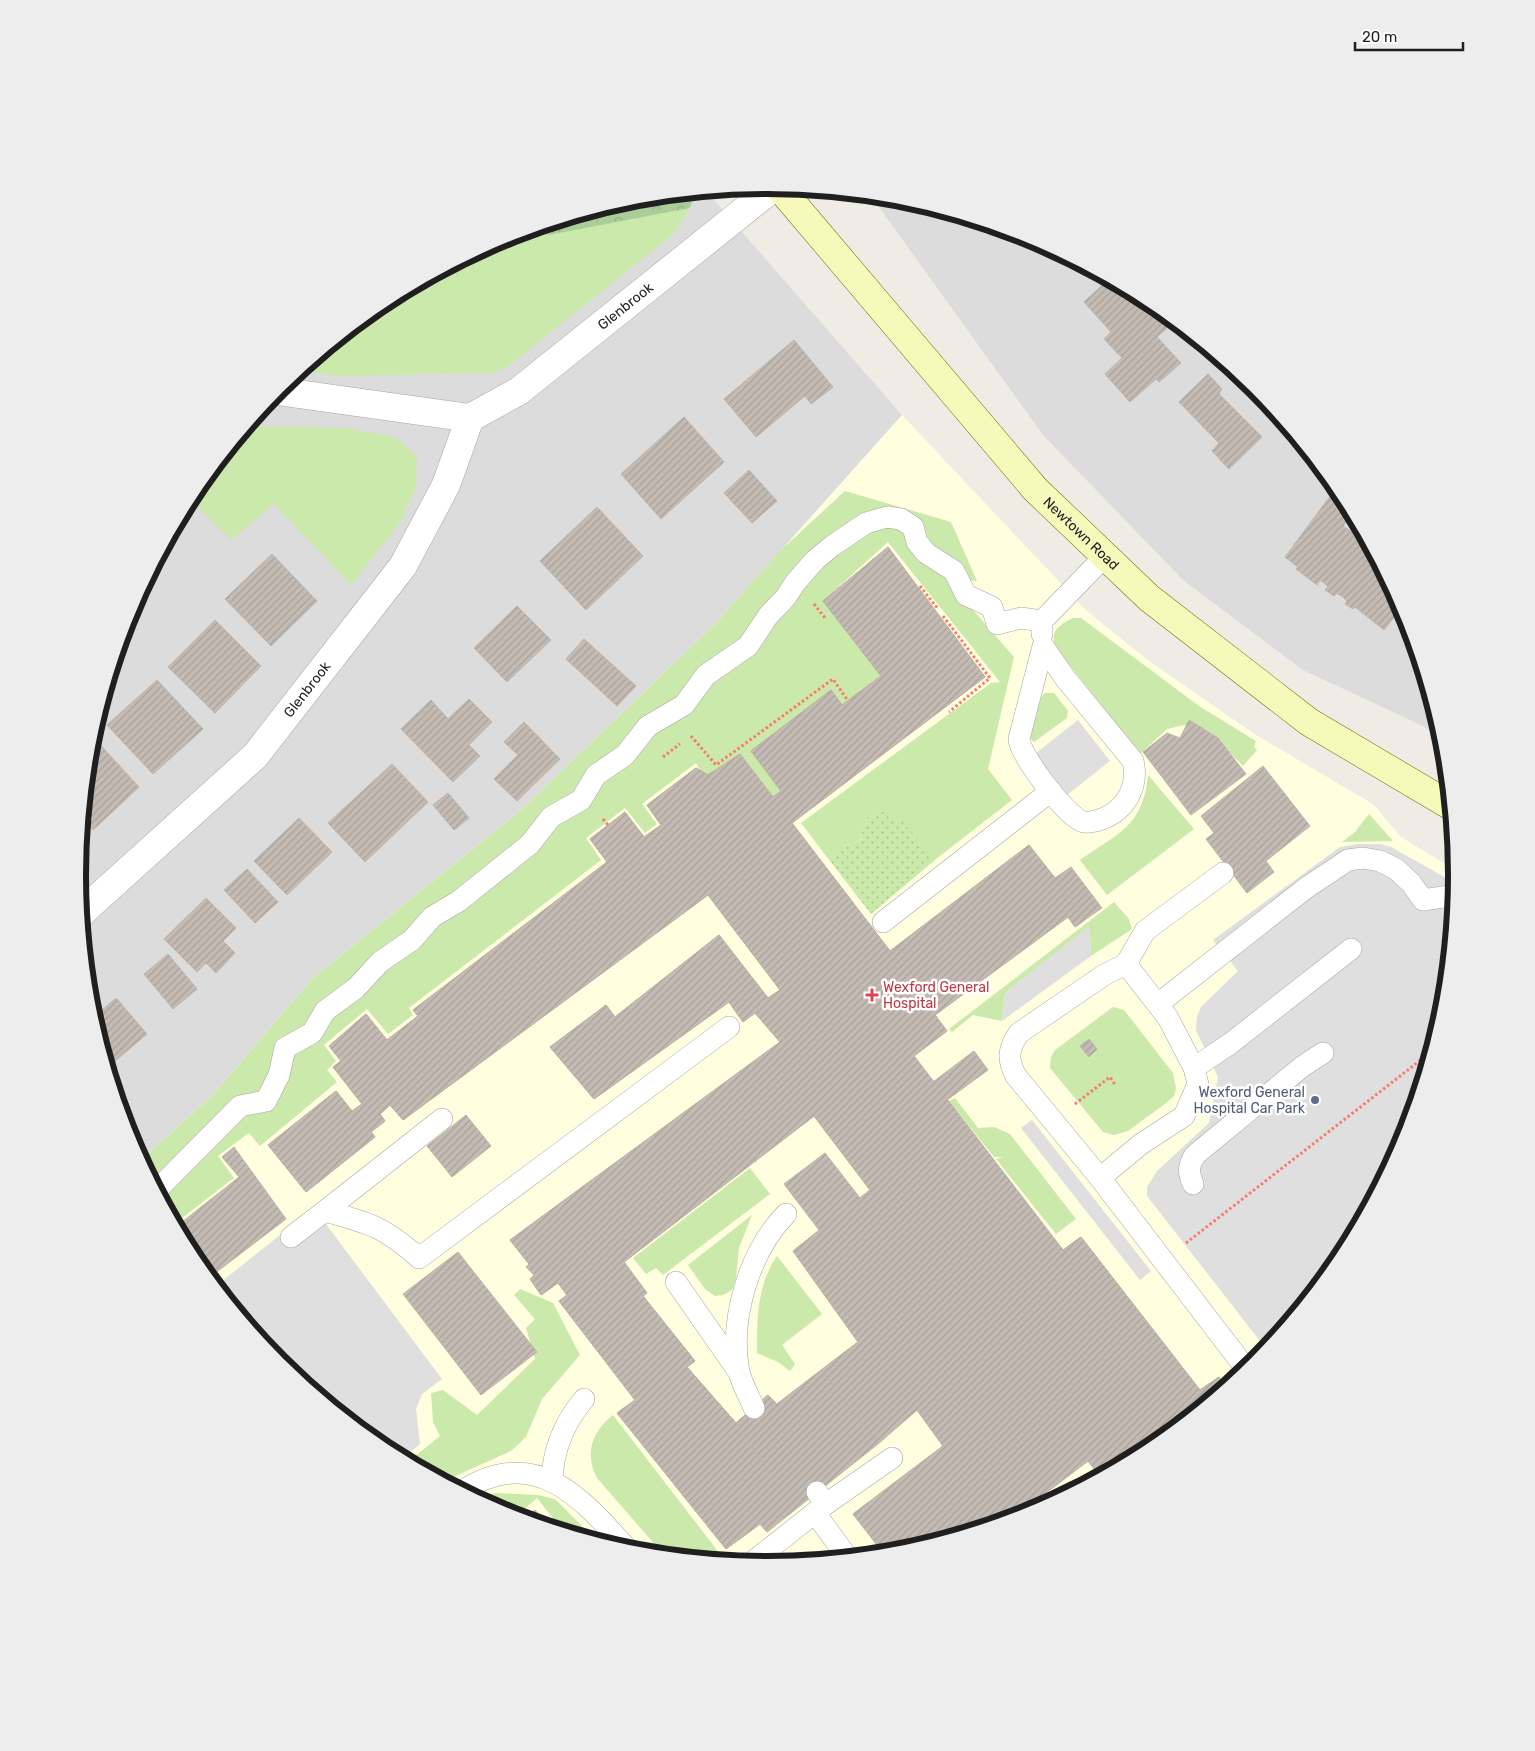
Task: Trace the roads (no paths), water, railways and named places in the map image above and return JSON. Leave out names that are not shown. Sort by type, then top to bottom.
[{"type":"main road","name":"Newtown Road","points":[[786,195],[1035,489],[1149,598],[1309,722],[1444,802]]},
{"type":"street","name":"Glenbrook","points":[[87,907],[255,756],[403,566],[446,485],[470,418],[519,391],[764,194]]},
{"type":"street","points":[[288,392],[470,418]]},
{"type":"lane","points":[[162,1185],[240,1106],[266,1101],[280,1075],[285,1048],[312,1033],[325,1011],[356,988],[380,962],[412,940],[432,917],[459,901],[530,844],[552,817],[581,800],[596,775],[625,755],[648,726],[684,705],[706,675],[748,646],[768,616],[815,560],[849,533],[866,523],[887,517],[901,519],[913,527],[917,542],[926,553],[954,571],[966,595],[992,607],[997,624],[1021,618],[1042,621]]},
{"type":"lane","points":[[1043,646],[1065,678],[1133,761],[1136,772],[1130,795],[1113,815],[1091,822],[1081,822],[1051,791],[1034,768],[1020,743],[1043,646],[1042,621],[1106,555]]},
{"type":"lane","points":[[883,922],[1051,791]]},
{"type":"lane","points":[[1158,1004],[1306,888],[1348,860],[1363,858],[1380,861],[1396,869],[1411,883],[1423,900],[1448,896]]},
{"type":"lane","points":[[1223,873],[1145,931],[1126,964],[1104,975],[1019,1033],[1010,1046],[1009,1055],[1010,1064],[1016,1076],[1100,1178],[1173,1276],[1242,1364]]},
{"type":"lane","points":[[1194,1068],[1231,1043],[1351,949]]},
{"type":"lane","points":[[1100,1178],[1140,1144],[1184,1116],[1198,1084],[1194,1068],[1158,1004],[1126,964]]},
{"type":"lane","points":[[326,1211],[380,1228],[395,1237],[419,1258],[729,1027]]},
{"type":"lane","points":[[1193,1184],[1189,1174],[1190,1164],[1195,1155],[1296,1072],[1323,1053]]},
{"type":"lane","points":[[291,1237],[442,1118]]},
{"type":"lane","points":[[740,1374],[736,1341],[738,1311],[757,1255],[773,1227],[786,1214]]},
{"type":"lane","points":[[676,1282],[740,1374],[754,1408]]},
{"type":"lane","points":[[552,1480],[553,1460],[561,1436],[571,1414],[584,1399]]},
{"type":"lane","points":[[759,1557],[820,1503],[892,1458]]},
{"type":"lane","points":[[470,1488],[498,1475],[522,1471],[552,1480],[570,1493],[619,1540]]},
{"type":"lane","points":[[820,1503],[845,1552]]},
{"type":"place","name":"Wexford General Hospital","points":[[872,995]]},
{"type":"place","name":"Wexford General Hospital Car Park","points":[[1315,1100]]}]
